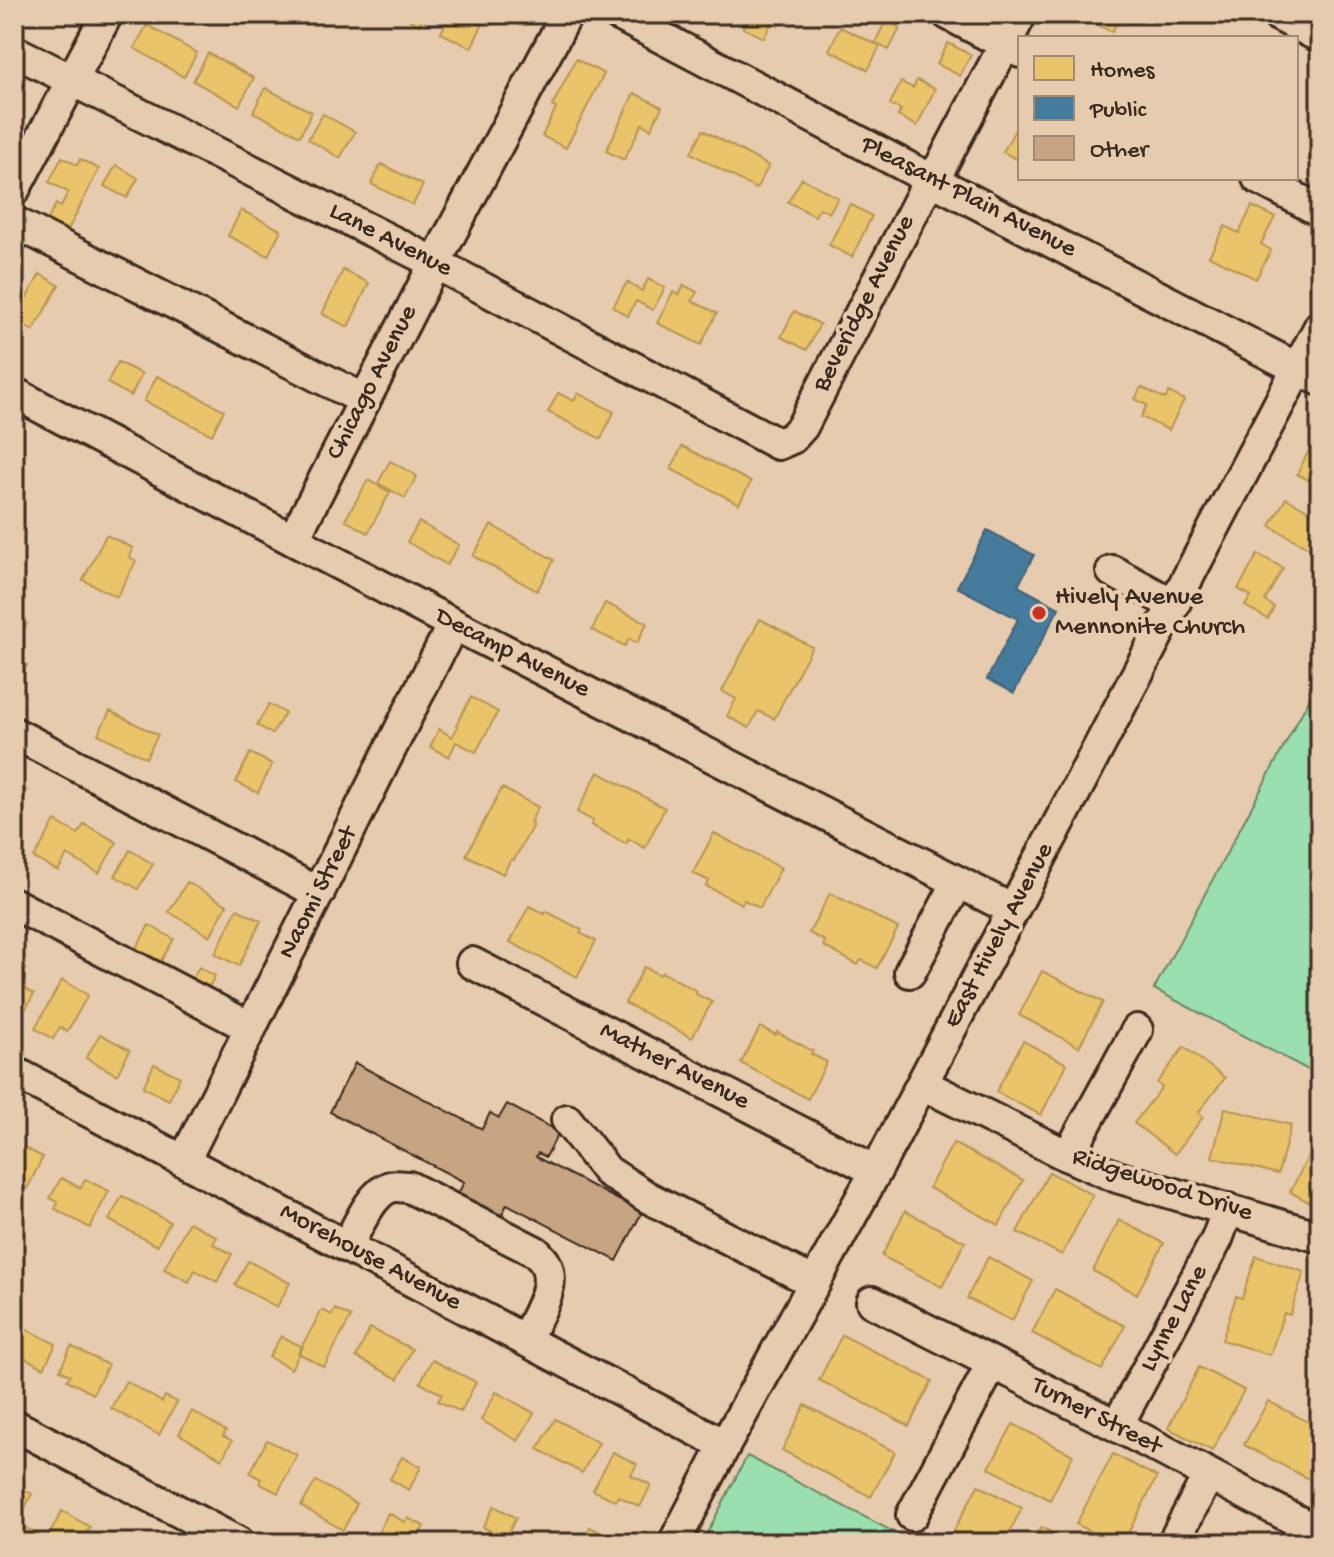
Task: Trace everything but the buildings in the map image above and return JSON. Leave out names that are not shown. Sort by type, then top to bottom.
[{"type":"street","points":[[14,190],[107,14]]},
{"type":"street","name":"Chicago Avenue","points":[[293,540],[567,14]]},
{"type":"street","name":"Pleasant Plain Avenue","points":[[617,14],[1309,374]]},
{"type":"street","points":[[948,14],[1013,48]]},
{"type":"street","name":"Beveridge Avenue","points":[[762,437],[778,444],[792,438],[802,427],[930,179],[1013,48],[1021,14]]},
{"type":"street","points":[[1276,14],[1320,37]]},
{"type":"street","name":"Lane Avenue","points":[[14,51],[435,263],[762,437]]},
{"type":"street","points":[[1262,180],[1320,211]]},
{"type":"street","points":[[14,222],[365,400]]},
{"type":"street","name":"East Hively Avenue","points":[[674,1543],[876,1171],[1174,605],[1309,374],[1320,326]]},
{"type":"street","name":"Decamp Avenue","points":[[14,393],[453,624],[1013,910]]},
{"type":"street","points":[[1112,571],[1174,605]]},
{"type":"street","name":"Naomi Street","points":[[184,1161],[453,624]]},
{"type":"street","points":[[14,733],[319,893]]},
{"type":"street","points":[[910,972],[958,882]]},
{"type":"street","points":[[14,904],[251,1028]]},
{"type":"street","name":"Mather Avenue","points":[[472,963],[876,1171]]},
{"type":"street","points":[[1068,1156],[1137,1030]]},
{"type":"street","name":"Morehouse Avenue","points":[[14,1072],[725,1445]]},
{"type":"street","name":"Ridgewood Drive","points":[[922,1084],[1117,1177],[1320,1237]]},
{"type":"street","points":[[567,1120],[607,1171],[647,1197],[815,1283]]},
{"type":"street","points":[[347,1246],[369,1206],[381,1191],[393,1186],[409,1187],[536,1252],[546,1264],[549,1278],[547,1291],[526,1339]]},
{"type":"street","name":"Lynne Lane","points":[[1117,1426],[1217,1239],[1228,1209]]},
{"type":"street","name":"Turner Street","points":[[872,1302],[1320,1533]]},
{"type":"street","points":[[912,1515],[992,1364]]},
{"type":"street","points":[[14,1425],[239,1543]]},
{"type":"street","points":[[1173,1543],[1208,1476]]},
{"type":"green space","points":[[1320,679],[1320,1076],[1154,989]]},
{"type":"green space","points":[[747,1456],[915,1543],[702,1543]]},
{"type":"place","name":"Hively Avenue Mennonite Church","points":[[1039,613]]}]
